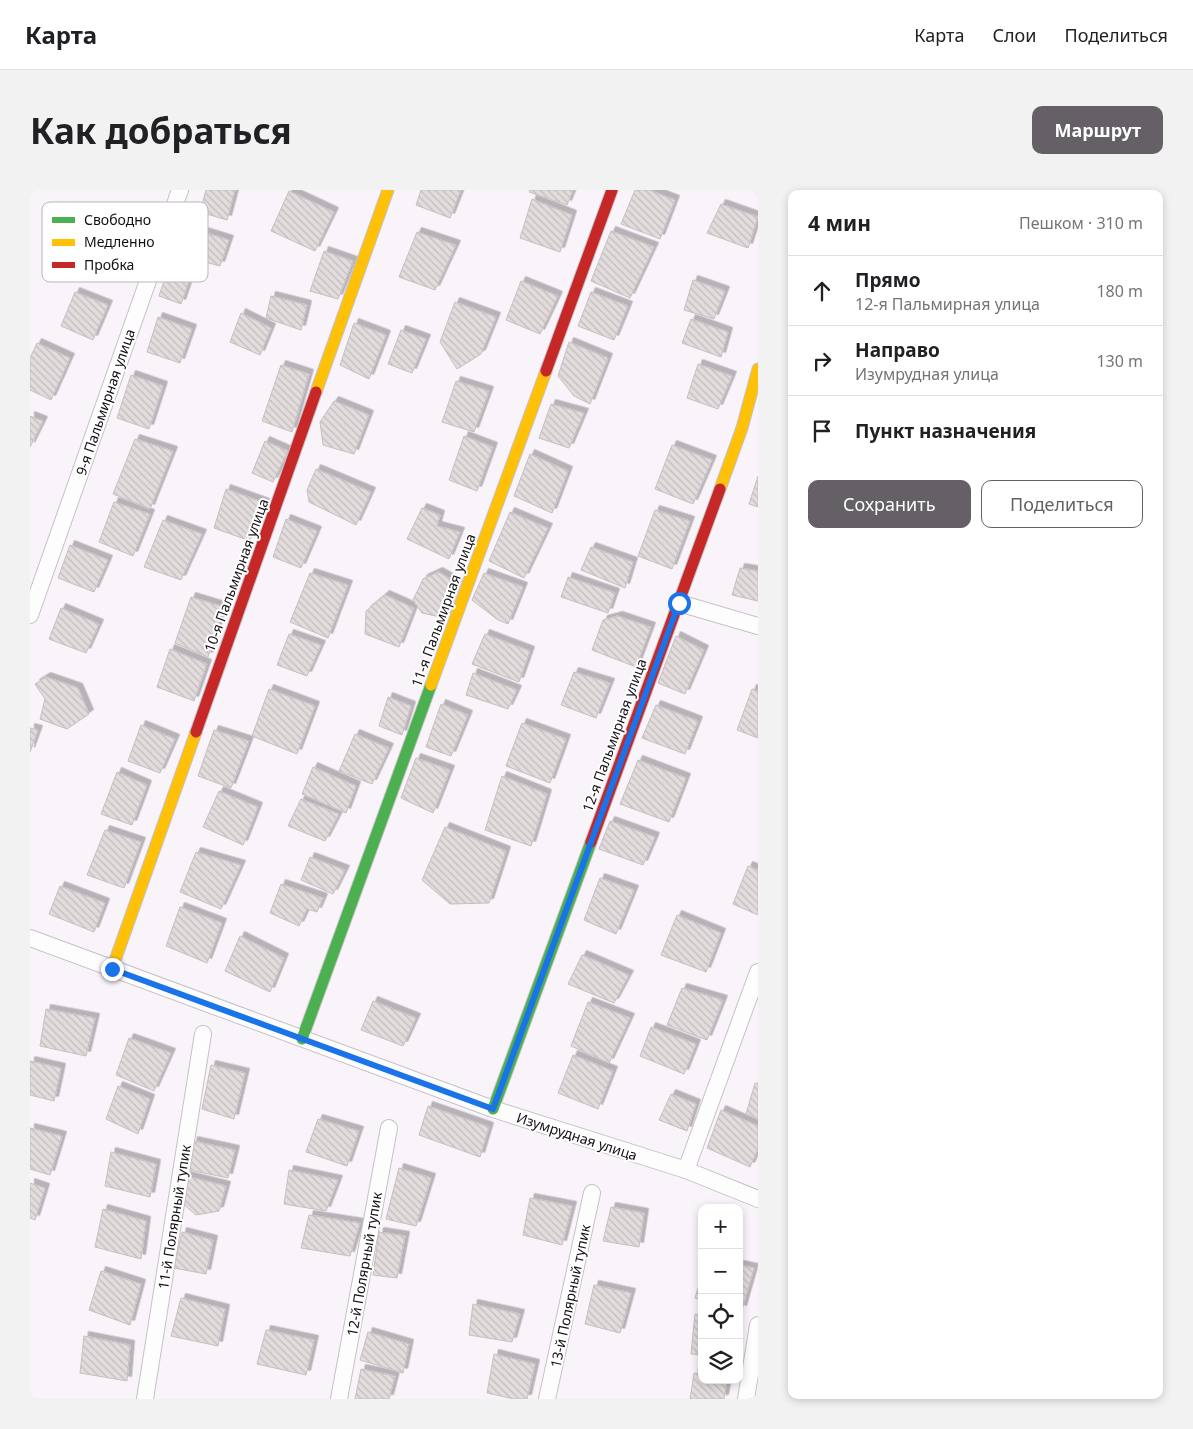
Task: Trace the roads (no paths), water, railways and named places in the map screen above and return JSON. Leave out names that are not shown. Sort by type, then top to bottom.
[{"type":"street","name":"9-я Пальмирная улица","points":[[176,202],[180,190]]},
{"type":"street","name":"10-я Пальмирная улица","points":[[112,969],[388,190]]},
{"type":"street","name":"11-я Пальмирная улица","points":[[302,1039],[612,190]]},
{"type":"street","name":"9-я Пальмирная улица","points":[[30,615],[148,282]]},
{"type":"street","name":"12-я Пальмирная улица","points":[[493,1109],[742,428],[758,369]]},
{"type":"street","points":[[742,428],[758,432]]},
{"type":"street","points":[[679,603],[758,626]]},
{"type":"street","name":"Изумрудная улица","points":[[30,938],[493,1109],[686,1170],[758,1199]]},
{"type":"street","points":[[686,1170],[758,972]]},
{"type":"street","name":"11-й Полярный тупик","points":[[145,1399],[202,1034]]},
{"type":"street","name":"12-й Полярный тупик","points":[[339,1399],[389,1128]]},
{"type":"street","name":"13-й Полярный тупик","points":[[547,1399],[592,1193]]},
{"type":"street","points":[[746,1399],[758,1325]]}]
